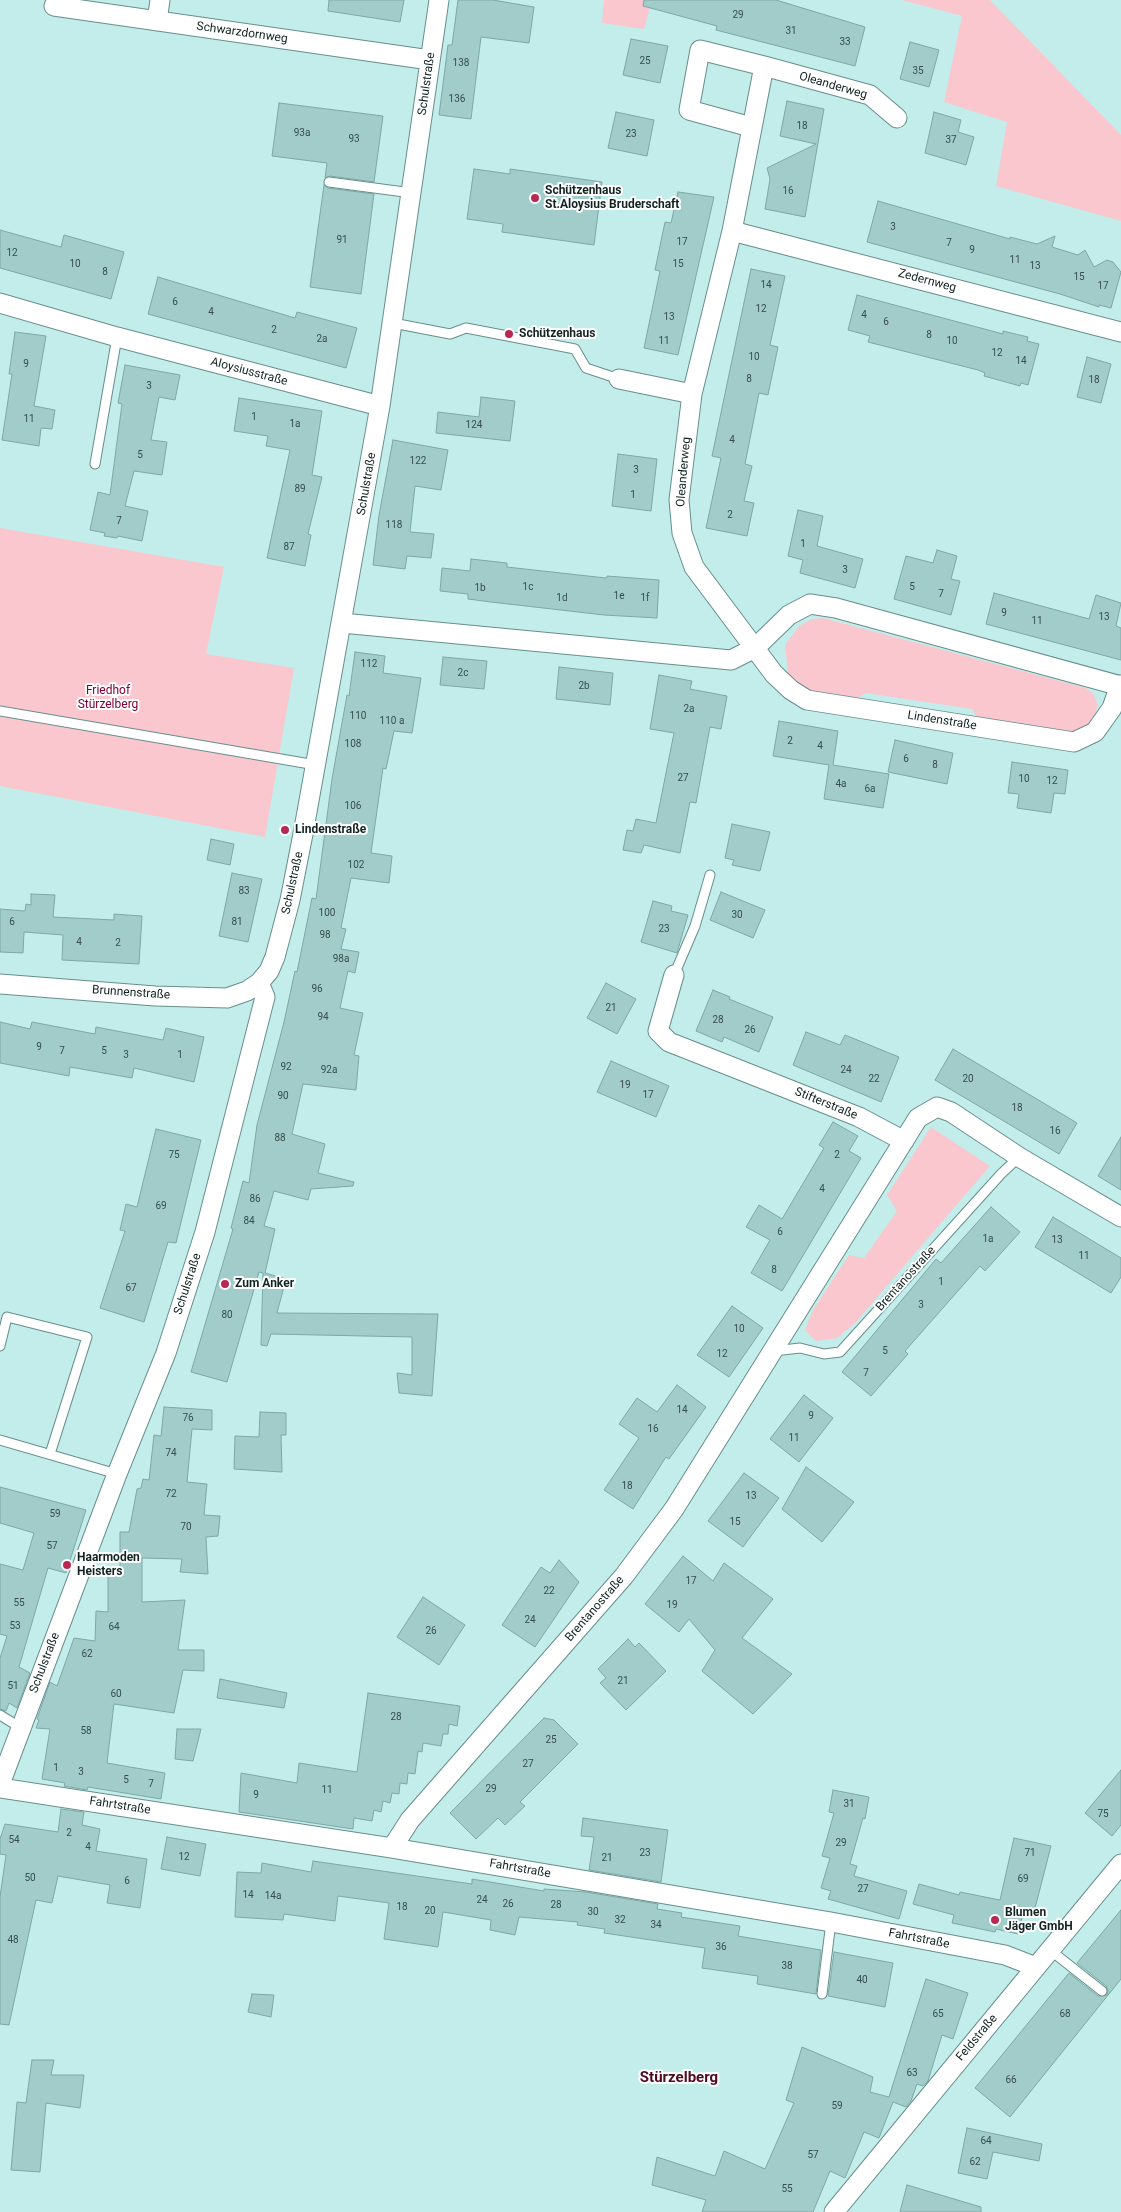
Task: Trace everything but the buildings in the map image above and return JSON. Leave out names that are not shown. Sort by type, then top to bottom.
[{"type":"street","points":[[157,21],[160,0]]},
{"type":"street","name":"Schulstraße","points":[[0,1786],[117,1474],[166,1353],[205,1232],[265,998],[259,983],[269,971],[276,957],[290,900],[316,765],[380,406],[413,193],[439,0]]},
{"type":"street","name":"Schwarzdornweg","points":[[54,6],[430,60]]},
{"type":"street","name":"Oleanderweg","points":[[751,127],[689,110],[700,50],[870,95],[897,118]]},
{"type":"street","name":"Oleanderweg","points":[[755,648],[694,567],[682,533],[680,500],[692,394],[732,230],[764,66]]},
{"type":"street","name":"Zedernweg","points":[[732,230],[1121,332]]},
{"type":"street","name":"Aloysiusstraße","points":[[0,303],[117,337],[380,406]]},
{"type":"street","points":[[619,379],[692,394]]},
{"type":"street","name":"Lindenstraße","points":[[342,623],[731,660],[755,648],[789,615],[810,604],[845,610],[1120,686],[1112,708],[1096,732],[1074,742],[807,700],[791,690],[774,674],[755,648]]},
{"type":"street","name":"Stifterstraße","points":[[674,975],[658,1031],[669,1042],[859,1117],[904,1141]]},
{"type":"street","name":"Brunnenstraße","points":[[0,984],[155,996],[227,998],[247,991],[259,983]]},
{"type":"street","points":[[904,1141],[918,1118],[938,1108],[951,1112],[1019,1158],[1121,1217]]},
{"type":"street","name":"Brentanostraße","points":[[392,1848],[410,1820],[624,1576],[674,1509],[904,1141]]},
{"type":"street","name":"Fahrtstraße","points":[[0,1786],[392,1848],[831,1922],[1006,1955],[1036,1967]]},
{"type":"street","name":"Feldstraße","points":[[834,2212],[1121,1864]]},
{"type":"lane","points":[[329,182],[413,193]]},
{"type":"lane","points":[[393,323],[450,334],[466,328],[575,349],[586,368],[619,379]]},
{"type":"lane","points":[[95,464],[117,337]]},
{"type":"lane","points":[[0,711],[316,765]]},
{"type":"lane","name":"Stifterstraße","points":[[674,975],[695,926],[710,875]]},
{"type":"lane","name":"Brentanostraße","points":[[774,1351],[800,1348],[824,1354],[840,1352],[1001,1174],[1019,1158]]},
{"type":"lane","points":[[0,1346],[7,1317],[88,1337],[50,1454]]},
{"type":"lane","points":[[0,1440],[117,1474]]},
{"type":"lane","points":[[0,1715],[21,1728]]},
{"type":"lane","points":[[822,1994],[831,1922]]},
{"type":"lane","points":[[1050,1950],[1102,1991]]},
{"type":"green space","points":[[604,0],[652,0],[644,29],[602,23]]},
{"type":"green space","points":[[902,0],[990,0],[1121,135],[1121,221],[996,186],[1007,122],[944,102],[962,16]]},
{"type":"green space","name":"Friedhof Stürzelberg","points":[[0,528],[224,567],[206,654],[294,668],[265,837],[0,786]]},
{"type":"green space","points":[[823,618],[1086,688],[1094,695],[1098,705],[1094,718],[1086,728],[1074,734],[979,720],[972,709],[866,693],[852,701],[803,690],[788,674],[785,645],[799,626],[812,619]]},
{"type":"green space","points":[[931,1127],[990,1166],[855,1323],[837,1338],[816,1341],[805,1330],[813,1310],[849,1255],[864,1258],[897,1211],[887,1195]]},
{"type":"place","name":"Schützenhaus St.Aloysius Bruderschaft","points":[[535,198]]},
{"type":"place","name":"Schützenhaus","points":[[509,334]]},
{"type":"place","name":"Lindenstraße","points":[[285,830]]},
{"type":"place","name":"Zum Anker","points":[[225,1284]]},
{"type":"place","name":"Haarmoden Heisters","points":[[67,1565]]},
{"type":"place","name":"Blumen Jäger GmbH","points":[[995,1920]]},
{"type":"district","name":"Stürzelberg","points":[[679,2078]]}]
